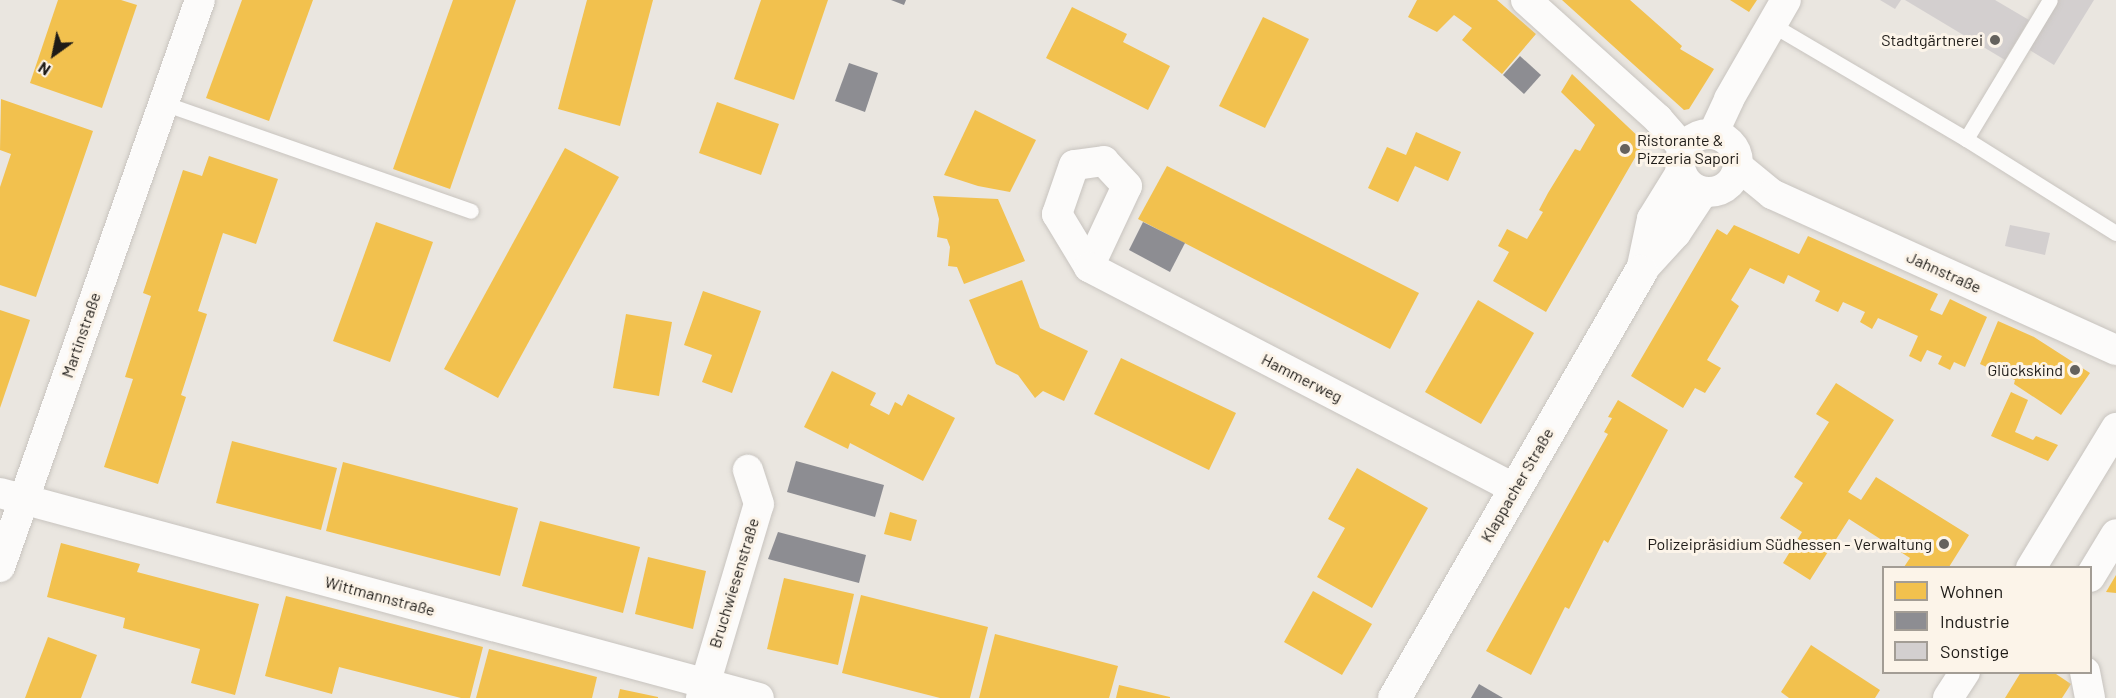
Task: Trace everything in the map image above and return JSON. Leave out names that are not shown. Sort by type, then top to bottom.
[{"type":"street","name":"Martinstraße","points":[[0,567],[12,496],[163,103],[200,0]]},
{"type":"street","name":"Jahnstraße","points":[[1526,0],[1658,119],[1709,160],[1772,194],[2116,350]]},
{"type":"street","points":[[1709,160],[1729,99],[1778,12]]},
{"type":"street","name":"Klappacher Straße","points":[[1394,698],[1641,271],[1652,219],[1709,160]]},
{"type":"street","name":"Hammerweg","points":[[1089,267],[1515,489]]},
{"type":"street","points":[[2032,566],[2116,428]]},
{"type":"street","name":"Bruchwiesenstraße","points":[[702,690],[759,504],[748,470]]},
{"type":"street","name":"Wittmannstraße","points":[[12,496],[702,690],[759,698]]},
{"type":"street","points":[[2092,575],[2116,534]]},
{"type":"street","points":[[1948,698],[1964,674]]},
{"type":"street","points":[[2085,674],[2090,698]]},
{"type":"lane","points":[[1966,139],[2050,0]]},
{"type":"lane","points":[[1778,12],[1966,139],[2116,233]]},
{"type":"lane","points":[[163,103],[471,212]]},
{"type":"building: Wohnen","points":[[58,0],[121,0],[137,5],[102,108],[30,83]]},
{"type":"building: Wohnen","points":[[242,0],[313,0],[269,121],[206,98]]},
{"type":"building: Wohnen","points":[[453,0],[516,0],[450,189],[393,169]]},
{"type":"building: Wohnen","points":[[587,0],[653,0],[620,126],[558,109]]},
{"type":"building: Wohnen","points":[[761,0],[828,0],[794,100],[734,79]]},
{"type":"building: Wohnen","points":[[1417,0],[1497,0],[1536,34],[1502,74],[1462,40],[1472,28],[1454,15],[1437,32],[1408,17]]},
{"type":"building: Wohnen","points":[[1562,0],[1630,0],[1682,46],[1680,49],[1714,69],[1689,109],[1684,110]]},
{"type":"building: Wohnen","points":[[1730,0],[1757,0],[1749,12]]},
{"type":"building: Wohnen","points":[[1072,7],[1127,34],[1123,42],[1170,66],[1148,110],[1046,58]]},
{"type":"building: Wohnen","points":[[1263,17],[1309,39],[1265,128],[1219,106]]},
{"type":"building: Wohnen","points":[[1572,74],[1644,142],[1546,312],[1493,281],[1509,252],[1498,246],[1507,229],[1527,239],[1543,212],[1539,210],[1548,193],[1575,149],[1580,151],[1595,125],[1561,92]]},
{"type":"building: Wohnen","points":[[1,99],[93,131],[36,297],[0,285],[0,187],[11,154],[0,150]]},
{"type":"building: Wohnen","points":[[717,102],[779,124],[761,175],[699,153]]},
{"type":"building: Wohnen","points":[[975,110],[1036,140],[1010,192],[978,186],[944,175]]},
{"type":"building: Wohnen","points":[[1416,132],[1461,152],[1448,181],[1415,166],[1398,202],[1368,188],[1387,147],[1406,155]]},
{"type":"building: Wohnen","points":[[565,148],[619,177],[498,398],[444,369]]},
{"type":"building: Wohnen","points":[[209,156],[278,179],[256,244],[223,233],[198,311],[207,314],[181,395],[186,397],[158,484],[104,467],[133,379],[125,377],[151,296],[143,293],[183,170],[202,176]]},
{"type":"building: Wohnen","points":[[1167,166],[1419,293],[1390,349],[1138,219]]},
{"type":"building: Wohnen","points":[[933,196],[998,199],[1025,261],[964,284],[957,267],[948,266],[950,247],[947,239],[937,237],[939,219]]},
{"type":"building: Wohnen","points":[[376,222],[433,242],[390,362],[333,341]]},
{"type":"building: Wohnen","points":[[1734,225],[1799,254],[1808,236],[1938,294],[1930,310],[1942,315],[1950,299],[1987,317],[1965,367],[1954,362],[1950,370],[1938,364],[1942,356],[1927,350],[1921,362],[1909,356],[1918,336],[1878,318],[1872,329],[1860,322],[1865,312],[1843,302],[1838,312],[1815,301],[1820,291],[1788,275],[1784,284],[1750,268],[1731,300],[1739,306],[1707,360],[1721,368],[1705,393],[1695,388],[1683,408],[1631,376],[1717,229],[1727,235]]},
{"type":"building: Wohnen","points":[[1022,280],[1040,328],[1088,351],[1064,401],[1043,391],[1035,398],[1018,375],[996,364],[969,300]]},
{"type":"building: Wohnen","points":[[703,291],[761,311],[732,393],[702,382],[712,355],[684,345]]},
{"type":"building: Wohnen","points":[[1478,300],[1534,333],[1481,424],[1425,392]]},
{"type":"building: Wohnen","points":[[0,310],[30,320],[0,408]]},
{"type":"building: Wohnen","points":[[626,314],[672,322],[659,396],[613,388]]},
{"type":"building: Wohnen","points":[[1998,321],[2034,337],[2090,373],[2061,415],[2014,384],[2015,380],[1980,364]]},
{"type":"building: Wohnen","points":[[1121,358],[1236,413],[1209,470],[1094,414]]},
{"type":"building: Wohnen","points":[[832,371],[876,393],[870,405],[889,415],[895,402],[902,406],[908,394],[955,418],[923,481],[850,443],[848,449],[804,427]]},
{"type":"building: Wohnen","points":[[1836,383],[1894,420],[1848,492],[1861,500],[1876,477],[1969,535],[1950,566],[1905,566],[1910,558],[1849,519],[1810,580],[1783,563],[1802,532],[1780,518],[1803,483],[1794,477],[1829,422],[1816,414]]},
{"type":"building: Wohnen","points":[[2011,392],[2028,400],[2015,432],[2033,440],[2036,436],[2058,445],[2048,461],[1991,436]]},
{"type":"building: Wohnen","points":[[1618,400],[1668,430],[1608,543],[1604,540],[1569,609],[1565,607],[1531,675],[1486,651],[1608,434],[1604,432],[1612,418],[1608,417]]},
{"type":"building: Wohnen","points":[[232,441],[337,468],[321,530],[216,503]]},
{"type":"building: Wohnen","points":[[343,462],[518,508],[500,576],[326,531]]},
{"type":"building: Wohnen","points":[[1357,468],[1428,508],[1372,608],[1317,577],[1345,528],[1328,519]]},
{"type":"building: Wohnen","points":[[890,512],[917,520],[911,541],[884,534]]},
{"type":"building: Wohnen","points":[[540,521],[640,547],[623,613],[522,586]]},
{"type":"building: Wohnen","points":[[61,543],[140,564],[137,572],[259,604],[235,695],[191,683],[200,649],[123,628],[125,618],[47,597]]},
{"type":"building: Wohnen","points":[[648,557],[706,571],[693,629],[635,614]]},
{"type":"building: Wohnen","points":[[2116,575],[2116,593],[2106,592]]},
{"type":"building: Wohnen","points":[[784,578],[854,594],[838,665],[767,649]]},
{"type":"building: Wohnen","points":[[1313,591],[1372,624],[1342,675],[1284,642]]},
{"type":"building: Wohnen","points":[[861,595],[988,627],[970,698],[940,698],[842,673]]},
{"type":"building: Wohnen","points":[[286,596],[483,647],[470,698],[461,698],[339,667],[332,694],[265,676]]},
{"type":"building: Wohnen","points":[[995,634],[1118,666],[1109,698],[979,698]]},
{"type":"building: Wohnen","points":[[48,637],[97,655],[81,698],[25,698]]},
{"type":"building: Wohnen","points":[[1811,645],[1880,690],[1875,698],[1789,698],[1781,692]]},
{"type":"building: Wohnen","points":[[489,649],[597,677],[592,698],[476,698]]},
{"type":"building: Wohnen","points":[[2020,674],[2056,674],[2071,684],[2062,698],[2005,698]]},
{"type":"building: Wohnen","points":[[1119,685],[1170,697],[1170,698],[1116,698]]},
{"type":"building: Wohnen","points":[[620,689],[658,697],[658,698],[618,698]]},
{"type":"building: Industrie","points":[[891,0],[906,0],[904,5]]},
{"type":"building: Industrie","points":[[1520,56],[1541,75],[1524,94],[1503,75]]},
{"type":"building: Industrie","points":[[849,63],[878,73],[865,112],[835,101]]},
{"type":"building: Industrie","points":[[1143,222],[1185,243],[1170,272],[1129,250]]},
{"type":"building: Industrie","points":[[796,461],[884,485],[875,517],[787,492]]},
{"type":"building: Industrie","points":[[778,532],[866,555],[859,583],[768,559]]},
{"type":"building: Industrie","points":[[1479,684],[1503,698],[1471,698]]},
{"type":"building: Sonstige","name":"Stadtgärtnerei","points":[[1880,0],[1901,0],[1895,9]]},
{"type":"building: Sonstige","name":"Stadtgärtnerei","points":[[1905,0],[1995,0],[2029,20],[2005,60]]},
{"type":"building: Sonstige","points":[[2058,0],[2094,0],[2054,65],[2028,49]]},
{"type":"building: Sonstige","points":[[2010,225],[2050,233],[2045,255],[2005,246]]},
{"type":"place","name":"Stadtgärtnerei","points":[[1995,40]]},
{"type":"place","name":"Ristorante & Pizzeria Sapori","points":[[1625,149]]},
{"type":"place","name":"Glückskind","points":[[2075,370]]},
{"type":"place","name":"Polizeipräsidium Südhessen - Verwaltung","points":[[1944,544]]}]
